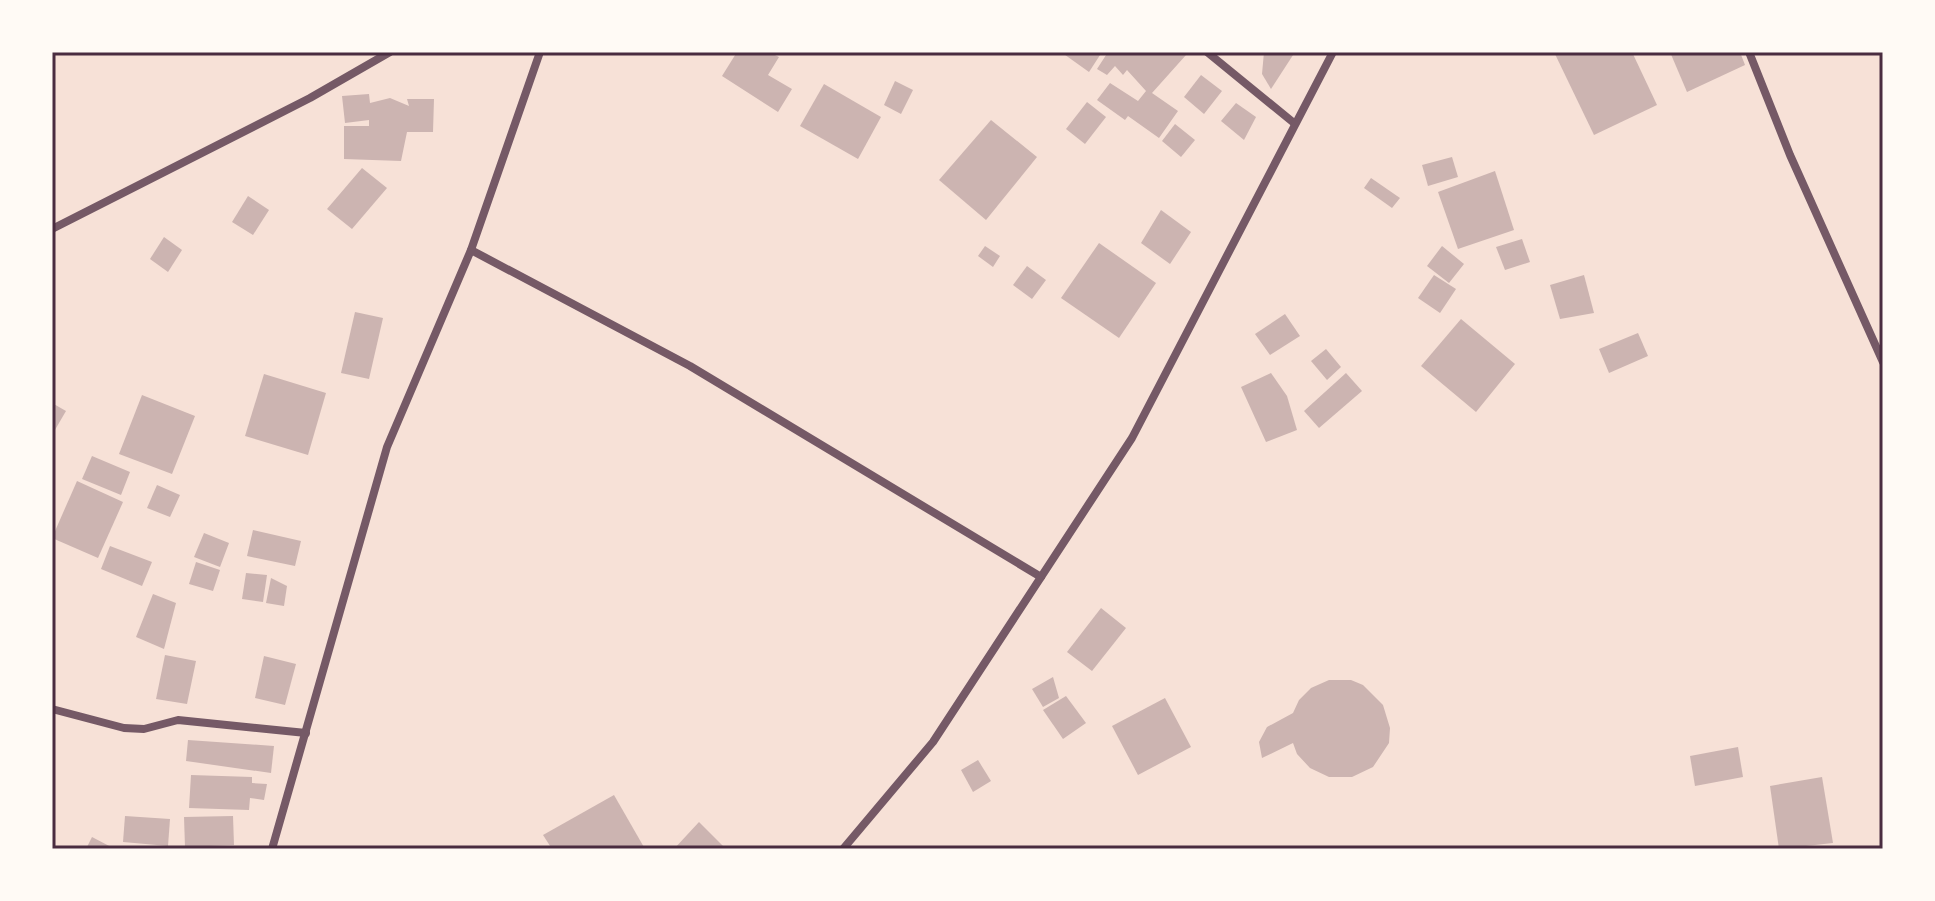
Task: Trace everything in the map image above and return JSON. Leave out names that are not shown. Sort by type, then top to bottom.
[{"type":"street","points":[[52,229],[310,98],[390,52]]},
{"type":"street","points":[[272,849],[387,447],[471,250],[540,52]]},
{"type":"street","points":[[1207,52],[1294,123]]},
{"type":"street","points":[[843,849],[933,742],[1132,438],[1333,52]]},
{"type":"street","points":[[1749,52],[1790,155],[1883,362]]},
{"type":"street","points":[[471,250],[690,366],[1041,577]]},
{"type":"street","points":[[52,709],[124,728],[144,729],[159,722],[178,720],[306,733]]},
{"type":"building","points":[[737,52],[769,52],[779,57],[768,75],[792,89],[778,112],[722,76]]},
{"type":"building","points":[[1061,52],[1102,52],[1089,72]]},
{"type":"building","points":[[1108,52],[1183,52],[1186,55],[1152,93],[1178,111],[1159,138],[1128,116],[1125,120],[1097,100],[1110,83],[1138,101],[1146,91],[1127,70],[1123,75],[1115,66],[1107,75],[1097,69]]},
{"type":"building","points":[[1264,52],[1295,52],[1271,89],[1262,74]]},
{"type":"building","points":[[1554,52],[1632,52],[1657,105],[1594,135]]},
{"type":"building","points":[[1670,52],[1740,52],[1745,65],[1687,92]]},
{"type":"building","points":[[1201,75],[1222,91],[1204,114],[1184,97]]},
{"type":"building","points":[[895,81],[913,90],[901,114],[884,105]]},
{"type":"building","points":[[824,84],[881,117],[858,159],[800,126]]},
{"type":"building","points":[[369,94],[370,103],[390,98],[409,106],[407,99],[434,99],[433,132],[407,132],[401,161],[344,159],[344,126],[369,126],[369,120],[345,123],[342,96]]},
{"type":"building","points":[[1087,102],[1106,117],[1085,144],[1066,129]]},
{"type":"building","points":[[1236,103],[1256,117],[1244,140],[1221,121]]},
{"type":"building","points":[[991,120],[1037,157],[986,220],[939,180]]},
{"type":"building","points":[[1175,124],[1195,140],[1181,157],[1162,141]]},
{"type":"building","points":[[1452,157],[1458,177],[1428,186],[1422,165]]},
{"type":"building","points":[[362,168],[387,188],[352,229],[327,209]]},
{"type":"building","points":[[1495,171],[1514,230],[1458,249],[1438,192]]},
{"type":"building","points":[[1371,178],[1400,198],[1392,208],[1364,188]]},
{"type":"building","points":[[248,196],[269,210],[253,235],[232,222]]},
{"type":"building","points":[[1161,210],[1191,232],[1170,264],[1141,243]]},
{"type":"building","points":[[164,237],[182,250],[168,272],[150,259]]},
{"type":"building","points":[[1522,239],[1530,262],[1505,270],[1496,247]]},
{"type":"building","points":[[1099,243],[1156,283],[1119,338],[1061,298]]},
{"type":"building","points":[[985,246],[1000,256],[993,267],[978,256]]},
{"type":"building","points":[[1442,246],[1464,264],[1449,283],[1427,266]]},
{"type":"building","points":[[1027,266],[1046,280],[1032,299],[1013,285]]},
{"type":"building","points":[[1434,275],[1456,289],[1440,313],[1418,298]]},
{"type":"building","points":[[1584,275],[1594,313],[1560,319],[1550,285]]},
{"type":"building","points":[[355,312],[383,318],[369,379],[341,373]]},
{"type":"building","points":[[1285,314],[1300,336],[1270,355],[1255,334]]},
{"type":"building","points":[[1461,319],[1515,364],[1476,412],[1421,366]]},
{"type":"building","points":[[1638,333],[1648,356],[1609,373],[1599,349]]},
{"type":"building","points":[[1326,349],[1341,367],[1327,380],[1311,361]]},
{"type":"building","points":[[1271,373],[1287,396],[1297,430],[1266,442],[1241,387]]},
{"type":"building","points":[[1346,373],[1362,391],[1319,428],[1304,411]]},
{"type":"building","points":[[264,374],[326,393],[308,455],[245,436]]},
{"type":"building","points":[[142,395],[195,416],[172,474],[119,454]]},
{"type":"building","points":[[52,403],[66,411],[52,435]]},
{"type":"building","points":[[92,456],[130,472],[121,495],[82,479]]},
{"type":"building","points":[[77,481],[123,502],[98,558],[52,538]]},
{"type":"building","points":[[157,485],[180,495],[170,517],[147,508]]},
{"type":"building","points":[[253,530],[301,541],[295,566],[247,556]]},
{"type":"building","points":[[204,533],[229,543],[220,567],[194,557]]},
{"type":"building","points":[[110,546],[152,562],[142,586],[101,569]]},
{"type":"building","points":[[196,562],[220,570],[213,591],[189,584]]},
{"type":"building","points":[[246,573],[267,575],[263,602],[242,599]]},
{"type":"building","points":[[271,578],[287,586],[284,606],[266,603]]},
{"type":"building","points":[[153,594],[176,603],[164,649],[136,637]]},
{"type":"building","points":[[1101,608],[1126,628],[1092,671],[1067,652]]},
{"type":"building","points":[[165,655],[196,661],[187,704],[156,699]]},
{"type":"building","points":[[264,656],[296,664],[285,705],[255,698]]},
{"type":"building","points":[[1053,677],[1059,698],[1043,707],[1032,689]]},
{"type":"building","points":[[1329,680],[1351,680],[1363,685],[1383,705],[1390,728],[1389,743],[1373,767],[1352,777],[1329,777],[1310,768],[1297,754],[1293,743],[1262,758],[1259,742],[1267,727],[1293,713],[1299,700],[1311,688]]},
{"type":"building","points":[[1066,696],[1086,723],[1063,739],[1043,710]]},
{"type":"building","points":[[1165,698],[1191,747],[1138,775],[1112,726]]},
{"type":"building","points":[[188,740],[274,746],[271,773],[186,761]]},
{"type":"building","points":[[1738,747],[1743,777],[1695,786],[1690,756]]},
{"type":"building","points":[[978,760],[991,781],[973,792],[961,770]]},
{"type":"building","points":[[191,775],[252,777],[252,783],[267,784],[264,800],[250,798],[249,810],[189,808]]},
{"type":"building","points":[[1822,777],[1833,843],[1779,849],[1770,786]]},
{"type":"building","points":[[614,795],[645,849],[552,849],[543,835]]},
{"type":"building","points":[[125,816],[170,819],[168,846],[123,842]]},
{"type":"building","points":[[233,816],[234,845],[185,847],[184,817]]},
{"type":"building","points":[[699,822],[726,849],[674,849]]},
{"type":"building","points":[[92,837],[115,849],[86,849]]}]
